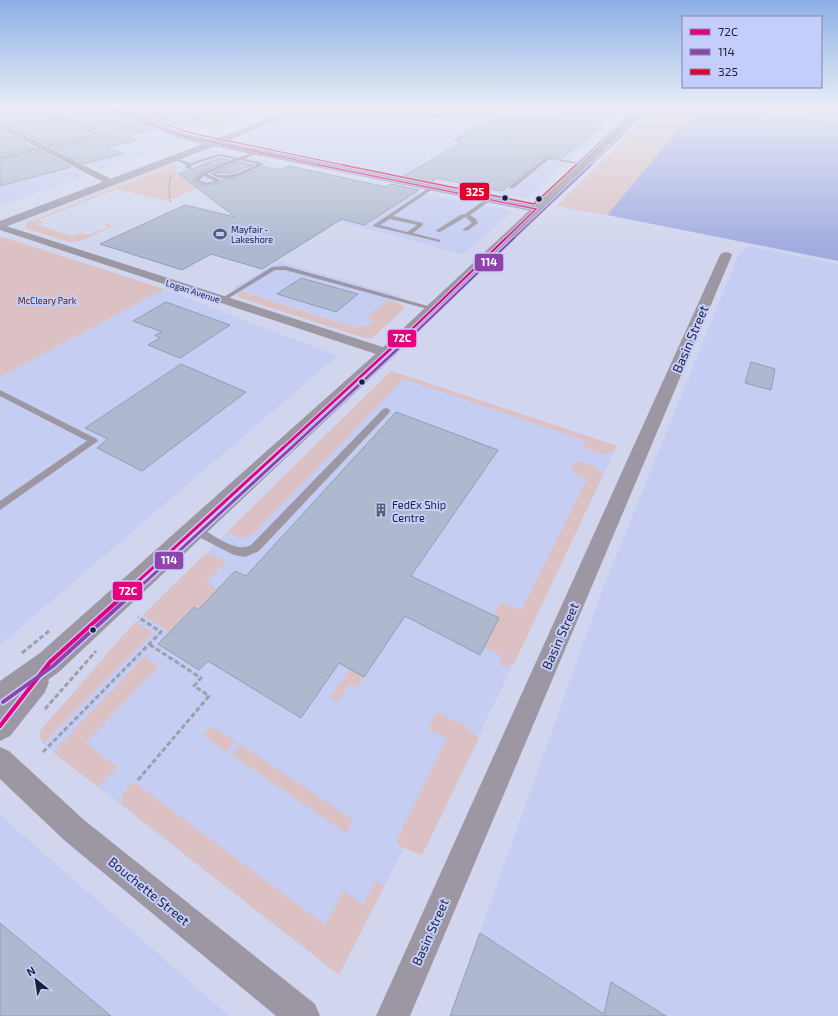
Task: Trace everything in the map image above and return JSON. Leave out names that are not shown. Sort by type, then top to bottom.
[{"type":"highway","points":[[0,226],[107,180],[161,154]]},
{"type":"highway","points":[[0,216],[186,154]]},
{"type":"main road","points":[[268,154],[536,209]]},
{"type":"street","points":[[57,154],[107,180]]},
{"type":"street","points":[[0,698],[50,662],[195,530],[387,353],[593,154]]},
{"type":"street","name":"Logan Avenue","points":[[0,226],[387,353]]},
{"type":"street","name":"Basin Street","points":[[393,1016],[726,255]]},
{"type":"street","points":[[0,726],[50,662]]},
{"type":"street","name":"Bouchette Street","points":[[0,760],[74,830],[303,1016]]},
{"type":"lane","points":[[0,158],[16,154]]},
{"type":"lane","points":[[204,173],[220,181],[206,184],[193,180],[204,173],[250,154]]},
{"type":"lane","points":[[181,171],[188,166],[219,156],[261,164],[230,178],[204,173]]},
{"type":"lane","points":[[512,188],[547,158],[583,164]]},
{"type":"lane","points":[[175,159],[193,170]]},
{"type":"lane","points":[[432,188],[376,226],[438,241]]},
{"type":"lane","points":[[468,216],[488,200]]},
{"type":"lane","points":[[438,231],[462,216],[468,216],[474,220],[475,223],[466,230]]},
{"type":"lane","points":[[390,217],[421,224],[408,234]]},
{"type":"lane","points":[[222,300],[274,268],[285,268],[433,309]]},
{"type":"lane","points":[[0,393],[94,441],[0,506]]},
{"type":"lane","points":[[195,530],[234,551],[245,553],[255,548],[386,411]]},
{"type":"path","points":[[170,202],[169,185],[171,171]]},
{"type":"path","points":[[43,752],[161,632],[138,618]]},
{"type":"path","points":[[138,780],[209,696],[194,686],[201,678],[149,644]]},
{"type":"shaded area","points":[[0,154],[48,154],[86,175],[0,206]]},
{"type":"shaded area","points":[[71,154],[140,154],[101,169]]},
{"type":"shaded area","points":[[200,154],[233,154],[508,210],[511,212],[463,254],[191,184],[175,172],[177,166],[175,164]]},
{"type":"shaded area","points":[[302,154],[576,154],[529,197],[522,198]]},
{"type":"shaded area","points":[[657,154],[838,154],[838,261],[607,215]]},
{"type":"shaded area","points":[[748,246],[838,264],[838,1016],[450,1016],[602,591],[738,256]]},
{"type":"shaded area","points":[[278,261],[401,296],[395,302],[388,300],[367,318],[374,320],[367,326],[353,327],[233,288]]},
{"type":"shaded area","points":[[164,289],[337,356],[0,645],[0,377]]},
{"type":"shaded area","points":[[391,371],[617,446],[422,855],[404,848],[339,975],[43,744],[40,737],[40,731],[126,632]]},
{"type":"shaded area","points":[[0,815],[229,1016],[0,1016]]},
{"type":"green space","points":[[609,154],[657,154],[607,215],[557,206]]},
{"type":"green space","points":[[176,162],[27,221],[24,222],[171,163]]},
{"type":"green space","points":[[175,164],[177,166],[175,172],[191,184],[201,187],[166,201],[117,189],[39,220],[44,222],[37,225],[73,236],[81,233],[88,235],[108,227],[104,225],[106,224],[113,226],[81,241],[69,242],[24,228],[27,227],[25,224],[26,223]]},
{"type":"green space","name":"McCleary Park","points":[[0,237],[3,237],[164,289],[0,377]]},
{"type":"green space","points":[[241,291],[353,327],[367,326],[373,320],[366,318],[388,300],[399,303],[405,308],[372,338],[365,338],[238,297],[238,294]]},
{"type":"green space","points":[[391,371],[617,446],[614,452],[603,454],[596,452],[583,446],[586,441],[404,379],[254,533],[241,538],[234,536],[228,531]]},
{"type":"green space","points":[[579,461],[596,467],[603,475],[514,664],[508,666],[498,664],[502,656],[484,647],[499,619],[493,615],[501,603],[521,610],[587,479],[571,471],[576,462]]},
{"type":"green space","points":[[205,554],[214,556],[225,561],[225,563],[206,582],[218,589],[198,610],[193,607],[170,632],[143,615]]},
{"type":"green space","points":[[135,622],[153,633],[43,744],[40,737],[40,731]]},
{"type":"green space","points":[[144,657],[158,666],[86,743],[117,767],[98,787],[53,752]]},
{"type":"green space","points":[[350,669],[364,677],[357,688],[350,684],[337,702],[330,698]]},
{"type":"green space","points":[[437,712],[463,725],[479,738],[422,855],[404,848],[396,842],[447,739],[429,729]]},
{"type":"green space","points":[[211,726],[235,741],[227,752],[203,736]]},
{"type":"green space","points":[[240,744],[353,820],[346,833],[232,755]]},
{"type":"green space","points":[[133,781],[325,925],[342,893],[346,892],[363,905],[376,881],[384,886],[339,975],[121,804],[123,794]]},
{"type":"building","points":[[25,154],[47,154],[71,167],[0,186],[0,160]]},
{"type":"building","points":[[65,154],[120,154],[84,164]]},
{"type":"building","points":[[441,154],[566,154],[562,158],[545,156],[502,191],[437,178],[430,183],[402,177]]},
{"type":"building","points":[[220,158],[229,160],[200,172],[192,182],[206,186],[222,182],[223,180],[239,178],[263,167],[281,170],[289,166],[386,187],[391,184],[419,190],[364,225],[342,219],[262,269],[211,254],[182,270],[100,244],[185,205],[235,217],[179,174]]},
{"type":"building","points":[[239,162],[252,165],[231,173],[211,174]]},
{"type":"building","points":[[301,278],[358,294],[336,312],[277,294]]},
{"type":"building","points":[[166,302],[230,325],[180,358],[148,345],[160,338],[155,335],[162,332],[133,321]]},
{"type":"building","points":[[751,362],[775,369],[771,390],[745,383]]},
{"type":"building","points":[[181,364],[246,392],[142,471],[97,448],[108,439],[85,428]]},
{"type":"building","name":"FedEx Ship Centre","points":[[396,412],[498,450],[411,576],[499,618],[480,655],[405,616],[364,677],[339,663],[301,718],[208,661],[199,670],[158,644],[194,607],[198,610],[235,571],[246,576]]},
{"type":"building","points":[[0,923],[111,1016],[0,1016]]},
{"type":"building","points":[[480,933],[604,1014],[611,982],[666,1016],[450,1016]]},
{"type":"transit line","name":"72C","points":[[269,154],[536,209]]},
{"type":"transit line","name":"325","points":[[294,154],[534,204],[587,154]]},
{"type":"transit line","name":"114","points":[[3,702],[53,666],[198,534],[390,357],[602,154]]},
{"type":"transit line","name":"72C","points":[[0,726],[50,662],[387,353],[536,209]]},
{"type":"place","name":"Mayfair - Lakeshore","points":[[220,234]]},
{"type":"place","name":"FedEx Ship Centre","points":[[381,510]]}]
